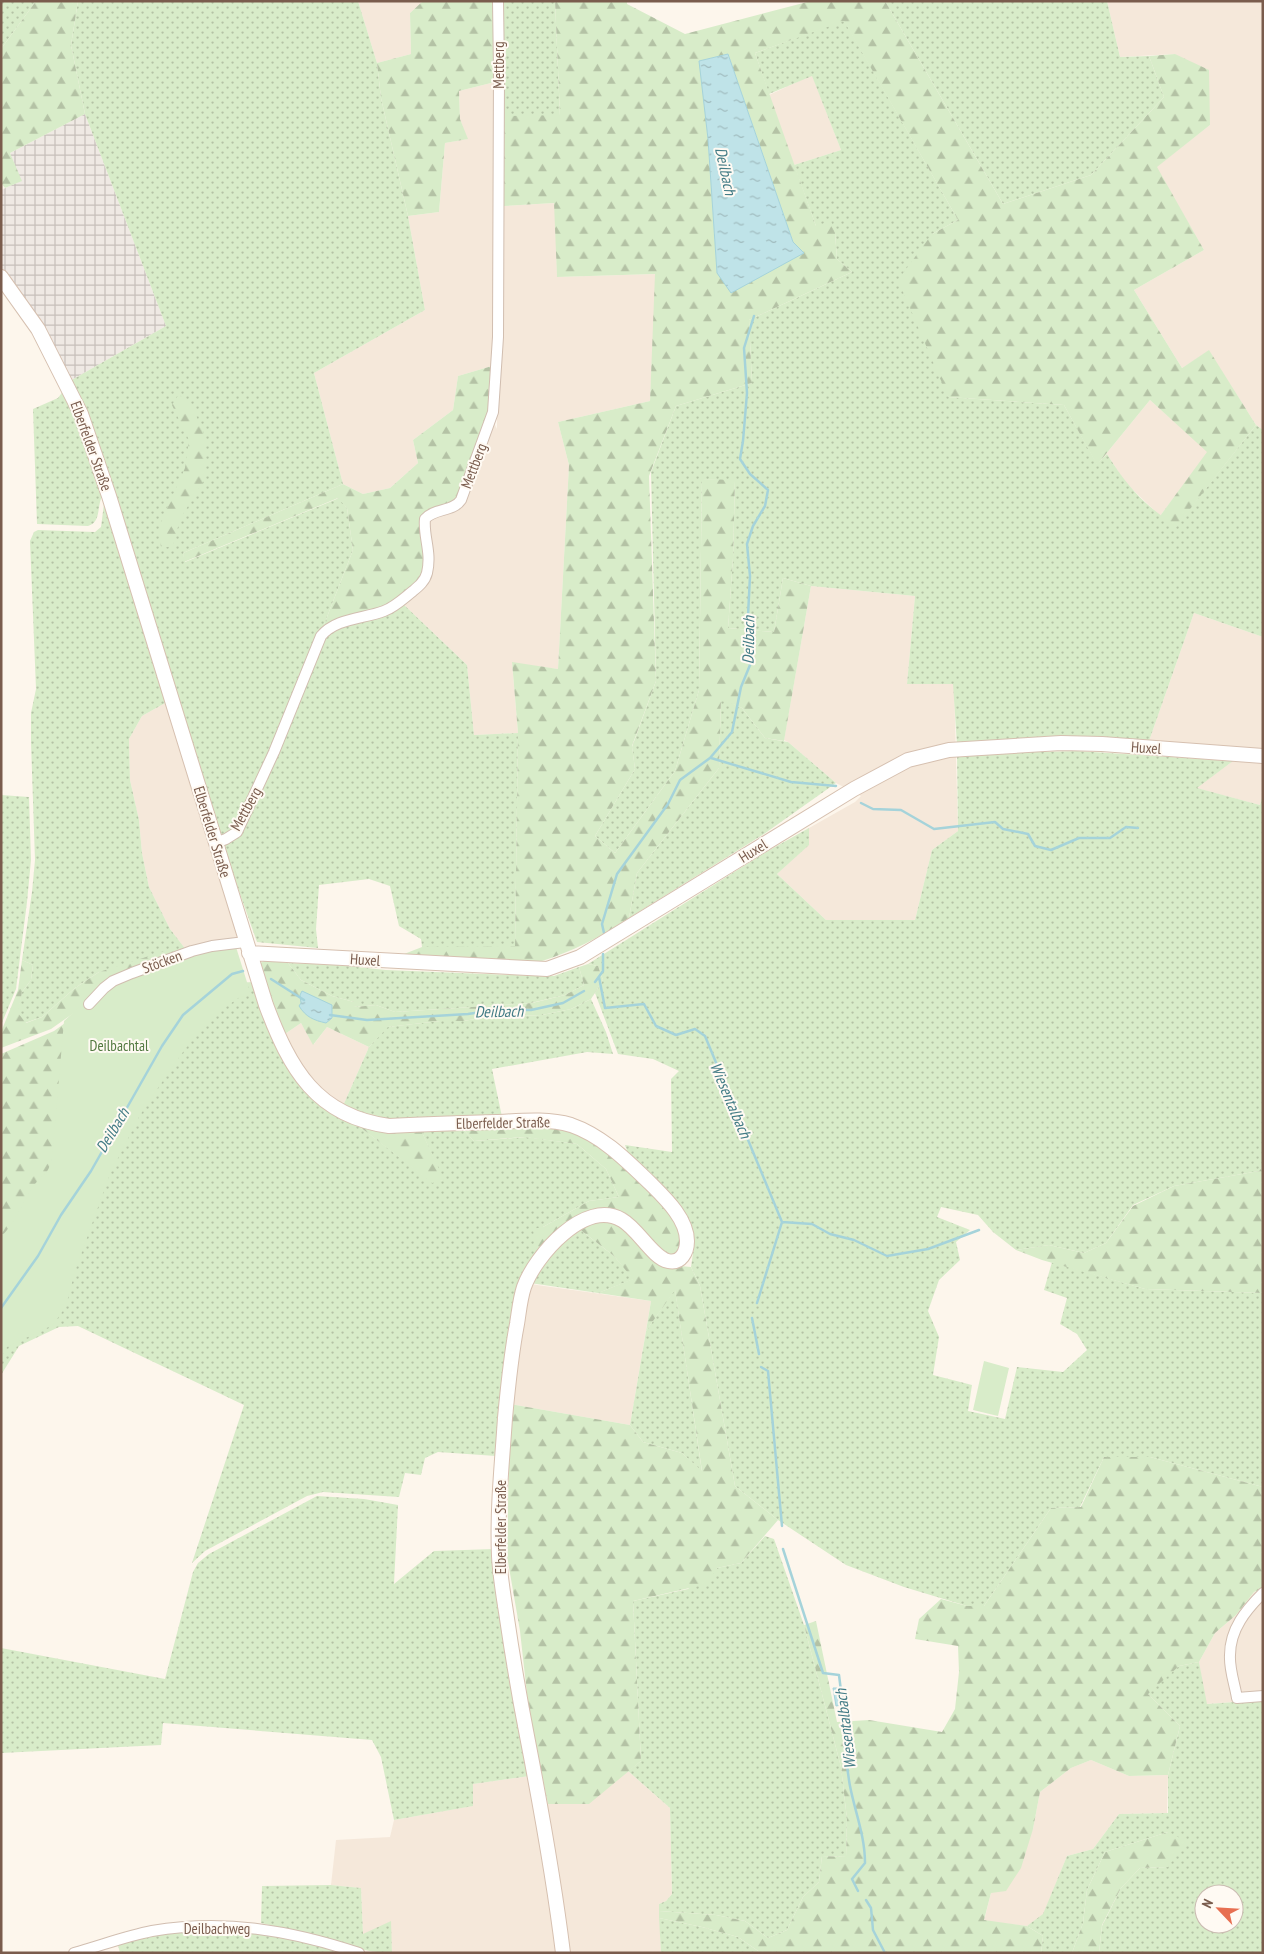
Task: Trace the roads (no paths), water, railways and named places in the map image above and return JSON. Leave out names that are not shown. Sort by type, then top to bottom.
[{"type":"main road","name":"Elberfelder Straße","points":[[1,278],[38,329],[81,414],[115,515],[266,1006],[288,1057],[305,1082],[326,1102],[349,1116],[368,1123],[389,1126],[538,1121],[569,1124],[598,1138],[624,1158],[671,1205],[684,1226],[687,1238],[686,1250],[681,1258],[674,1261],[666,1261],[634,1229],[612,1215],[602,1214],[578,1223],[551,1246],[537,1262],[522,1292],[516,1324],[506,1404],[500,1485],[499,1555],[515,1676],[543,1817],[563,1953]]},
{"type":"main road","name":"Huxel","points":[[247,947],[525,969],[547,969],[580,957],[854,789],[908,760],[949,750],[1061,743],[1102,744],[1263,756]]},
{"type":"street","name":"Mettberg","points":[[215,843],[237,832],[270,761],[321,636],[327,629],[338,623],[386,610],[403,599],[426,576],[429,563],[425,519],[428,515],[457,505],[461,500],[492,420],[498,337],[498,1]]},
{"type":"street","name":"Stöcken","points":[[89,1004],[113,981],[192,951],[212,946],[247,947]]},
{"type":"street","points":[[1263,1594],[1245,1611],[1236,1628],[1230,1655],[1237,1698],[1263,1696]]},
{"type":"street","name":"Deilbachweg","points":[[74,1953],[151,1932],[203,1926],[234,1926],[305,1936],[359,1953]]},
{"type":"water","points":[[728,54],[793,242],[804,253],[731,293],[717,273],[708,139],[699,61]]},
{"type":"water","points":[[302,991],[332,1005],[332,1018],[326,1023],[304,1013],[299,1006]]},
{"type":"water","points":[[833,1688],[844,1688],[847,1704],[836,1706]]},
{"type":"waterway","name":"Deilbach","points":[[604,933],[602,924],[617,874],[668,804],[680,780],[710,758],[732,732],[741,687],[750,665],[748,616],[750,576],[747,544],[753,526],[765,506],[768,490],[750,474],[740,459],[747,393],[744,348],[754,316]]},
{"type":"waterway","points":[[711,758],[791,782],[836,786]]},
{"type":"waterway","points":[[861,803],[873,809],[901,810],[934,829],[995,822],[1003,829],[1028,834],[1035,846],[1051,850],[1079,838],[1110,838],[1126,827],[1138,828]]},
{"type":"waterway","name":"Deilbach","points":[[595,982],[603,971],[603,954]]},
{"type":"waterway","name":"Deilbach","points":[[1,1308],[38,1256],[61,1215],[91,1171],[162,1046],[183,1015],[232,974],[243,971]]},
{"type":"waterway","name":"Wiesentalbach","points":[[599,977],[605,1008],[644,1004],[656,1026],[676,1035],[695,1029],[705,1036],[782,1222],[757,1303]]},
{"type":"waterway","name":"Deilbach","points":[[271,979],[304,1000]]},
{"type":"waterway","name":"Deilbach","points":[[330,1015],[367,1020],[468,1014],[495,1010],[531,1010],[563,1003],[584,991]]},
{"type":"waterway","points":[[782,1222],[812,1224],[830,1234],[854,1240],[887,1256],[928,1249],[979,1230]]},
{"type":"waterway","name":"Wiesentalbach","points":[[752,1318],[759,1354]]},
{"type":"waterway","name":"Wiesentalbach","points":[[761,1367],[768,1371],[782,1526]]},
{"type":"waterway","name":"Wiesentalbach","points":[[783,1549],[823,1673],[839,1675],[841,1691]]},
{"type":"waterway","name":"Wiesentalbach","points":[[842,1701],[848,1775],[865,1853],[865,1863],[852,1879],[858,1891]]},
{"type":"waterway","name":"Wiesentalbach","points":[[866,1900],[871,1908],[873,1930],[885,1953]]},
{"type":"park label","name":"Deilbachtal","points":[[119,1046]]}]
